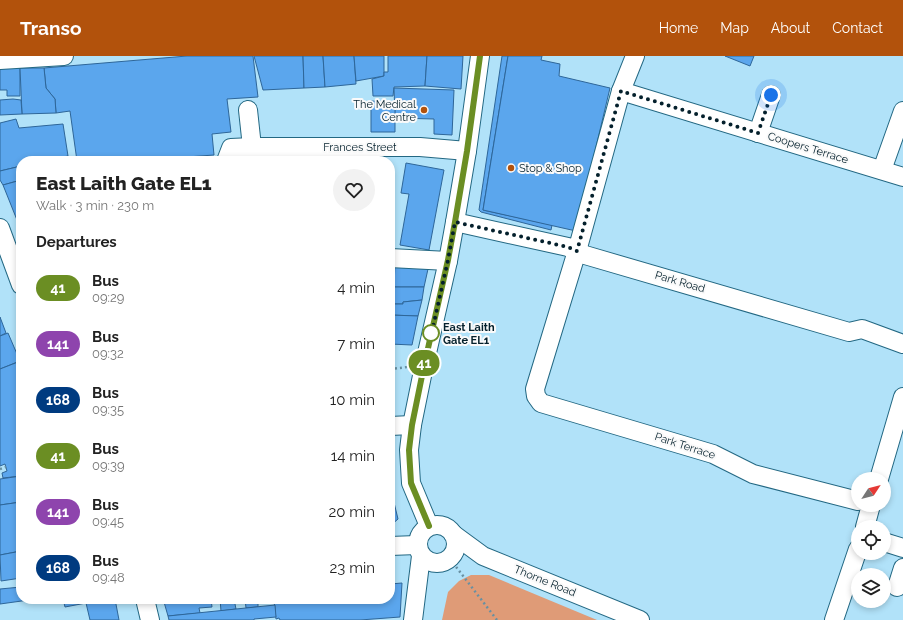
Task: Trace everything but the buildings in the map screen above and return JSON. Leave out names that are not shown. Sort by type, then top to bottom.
[{"type":"street","points":[[0,60],[64,56]]},
{"type":"street","points":[[429,526],[411,483],[409,450],[412,425],[455,222],[467,151],[480,56]]},
{"type":"street","points":[[577,251],[621,91],[635,56]]},
{"type":"street","name":"Coopers Terrace","points":[[621,91],[903,177]]},
{"type":"street","points":[[758,133],[771,95]]},
{"type":"street","points":[[248,110],[257,152]]},
{"type":"street","points":[[882,170],[903,111]]},
{"type":"street","name":"Frances Street","points":[[228,156],[231,148],[257,152],[287,154],[420,147],[467,151]]},
{"type":"street","name":"Park Road","points":[[455,222],[568,247],[585,255],[850,332],[862,329],[903,344]]},
{"type":"street","points":[[0,228],[16,271]]},
{"type":"street","name":"Park Terrace","points":[[577,251],[535,389],[536,396],[541,402],[713,454],[753,474],[851,499]]},
{"type":"street","points":[[395,258],[448,260]]},
{"type":"street","points":[[882,472],[897,440],[903,397]]},
{"type":"street","points":[[395,426],[412,425]]},
{"type":"street","points":[[395,547],[419,550],[426,560],[432,563],[444,562],[454,553],[456,540],[449,529],[437,525],[429,526],[418,538],[419,550],[413,620]]},
{"type":"street","name":"Thorne Road","points":[[453,534],[483,556],[640,620]]},
{"type":"street","points":[[891,544],[903,548]]},
{"type":"street","points":[[834,620],[855,560]]},
{"type":"street","points":[[897,587],[903,568]]},
{"type":"street","points":[[146,604],[150,620]]},
{"type":"path","points":[[0,469],[6,468]]},
{"type":"path","points":[[450,558],[497,620]]},
{"type":"shaded area","points":[[471,575],[489,575],[597,620],[442,620],[448,592],[459,581]]},
{"type":"bus line","name":"41","points":[[429,526],[411,483],[409,450],[412,425],[455,222],[467,151],[480,56]]},
{"type":"place","name":"The Medical Centre","points":[[424,110]]},
{"type":"place","name":"Stop & Shop","points":[[511,168]]},
{"type":"place","name":"East Laith Gate EL1","points":[[431,333]]},
{"type":"route","points":[[431,333],[431,336],[455,222],[568,247],[577,251],[621,91],[758,133],[771,95]]}]
